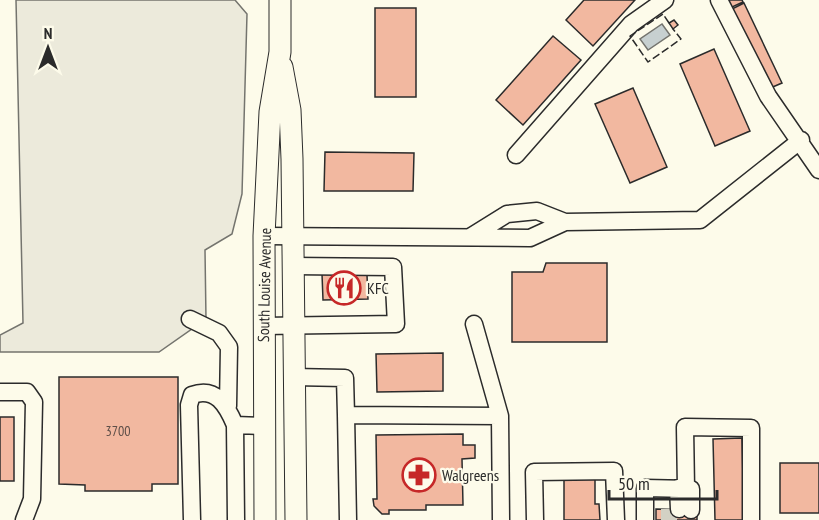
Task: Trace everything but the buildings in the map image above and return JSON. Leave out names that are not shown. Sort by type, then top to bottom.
[{"type":"main road","name":"South Louise Avenue","points":[[265,520],[264,236],[270,112],[279,52],[280,0]]},
{"type":"main road","name":"South Louise Avenue","points":[[279,52],[290,110],[296,520]]},
{"type":"street","points":[[516,155],[631,24],[665,0]]},
{"type":"street","points":[[719,0],[768,96],[801,140],[819,170]]},
{"type":"street","points":[[470,237],[507,214],[537,211],[565,222],[700,220],[801,140]]},
{"type":"street","points":[[264,236],[530,238],[565,222]]},
{"type":"street","points":[[263,326],[396,324],[393,267],[292,266]]},
{"type":"street","points":[[190,319],[219,333],[229,346],[228,406],[235,425],[236,520]]},
{"type":"street","points":[[474,324],[500,416],[501,520]]},
{"type":"street","points":[[294,377],[345,371],[348,520]]},
{"type":"street","points":[[0,392],[27,392],[34,402],[32,499],[24,520]]},
{"type":"street","points":[[192,520],[189,405],[192,395],[201,392],[214,394],[228,406]]},
{"type":"street","points":[[346,415],[500,416]]},
{"type":"street","points":[[235,425],[265,426]]},
{"type":"street","points":[[680,509],[678,489],[686,427],[750,428],[751,520]]},
{"type":"street","points":[[535,520],[534,472],[614,471],[615,520]]},
{"type":"street","points":[[645,520],[645,488],[678,489]]},
{"type":"shaded area","points":[[16,0],[235,0],[247,14],[242,194],[232,234],[205,250],[206,319],[159,352],[0,352],[0,335],[23,323]]},
{"type":"shaded area","points":[[662,24],[670,35],[648,50],[640,39]]},
{"type":"tunnel","points":[[669,509],[669,520]]},
{"type":"fence","points":[[669,23],[663,14],[630,36],[648,62],[681,39],[673,29]]},
{"type":"place","name":"KFC","points":[[344,288]]},
{"type":"place","name":"Walgreens","points":[[419,475]]}]
